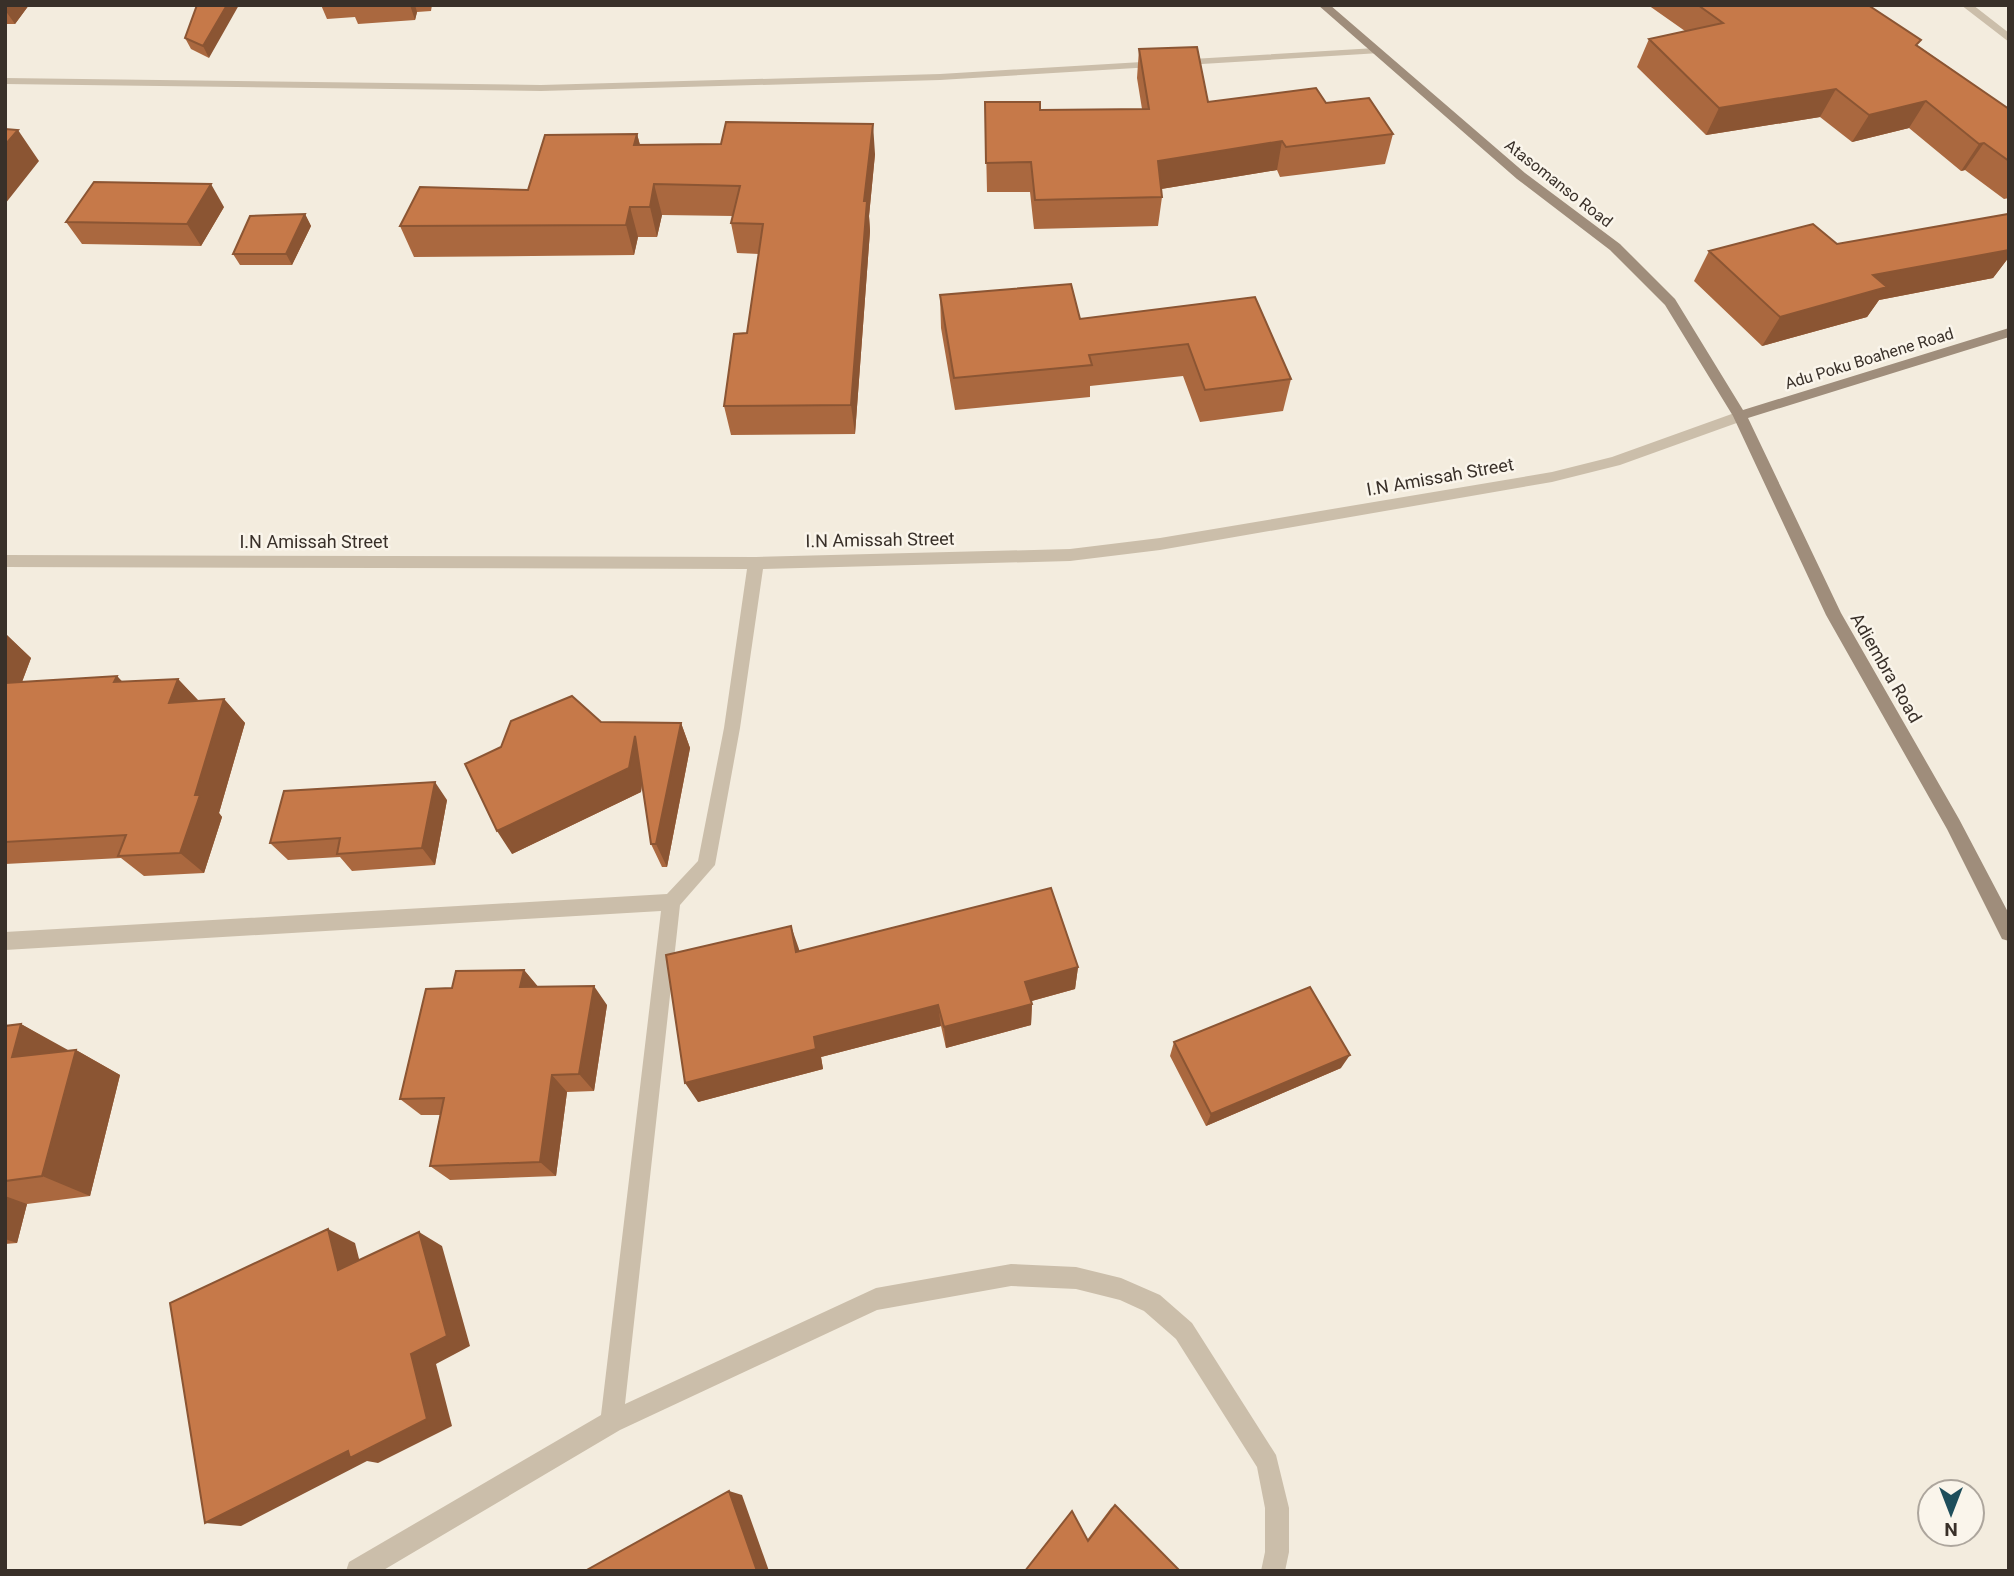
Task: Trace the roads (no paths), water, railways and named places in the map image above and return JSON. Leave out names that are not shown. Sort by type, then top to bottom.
[{"type":"street","name":"Atasomanso Road","points":[[1323,5],[1521,176],[1615,247],[1634,265],[1670,302],[1740,416]]},
{"type":"street","points":[[1966,5],[2009,39]]},
{"type":"street","points":[[5,81],[541,88],[940,77],[1376,51]]},
{"type":"street","name":"Adu Poku Boahene Road","points":[[1740,416],[2009,332]]},
{"type":"street","name":"I.N Amissah Street","points":[[5,561],[756,563],[1070,555],[1160,544],[1552,477],[1615,461],[1740,416]]},
{"type":"street","name":"Adiembra Road","points":[[1740,416],[1834,615],[1953,824],[2009,933]]},
{"type":"street","points":[[612,1422],[671,902],[706,865],[732,728],[756,563]]},
{"type":"street","points":[[5,941],[671,902]]},
{"type":"street","points":[[358,1571],[612,1422],[876,1299],[1011,1275],[1076,1278],[1121,1289],[1152,1303],[1184,1331],[1268,1464],[1278,1508],[1278,1552],[1273,1571]]}]
